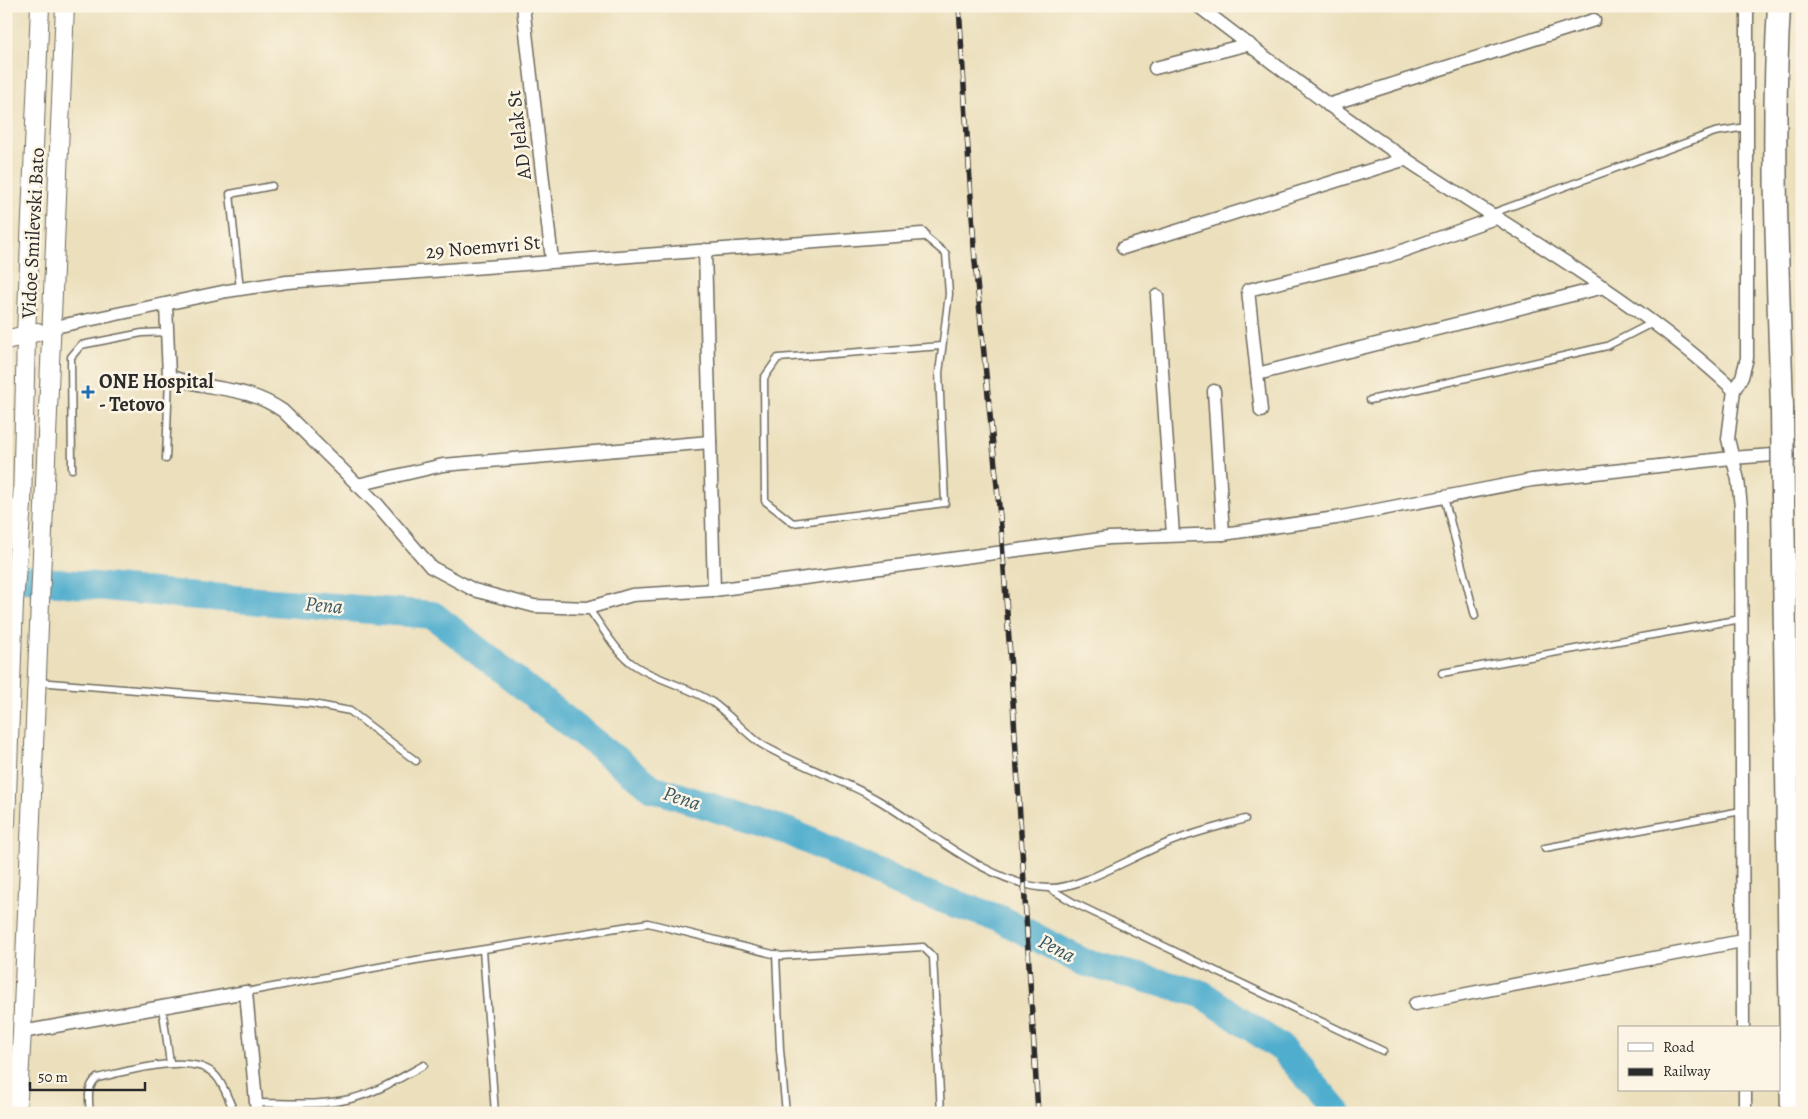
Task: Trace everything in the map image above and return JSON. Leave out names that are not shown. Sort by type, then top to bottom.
[{"type":"highway","points":[[1779,6],[1776,57],[1776,184],[1782,408],[1792,1113]]},
{"type":"street","name":"Vidoe Smilevski Bato","points":[[9,660],[14,602],[16,511],[26,334],[40,6]]},
{"type":"street","name":"Vidoe Smilevski Bato","points":[[36,682],[65,6]]},
{"type":"street","name":"AD Jelak St","points":[[523,6],[552,260]]},
{"type":"street","points":[[1198,6],[1328,105],[1406,159],[1604,287],[1699,358],[1734,390]]},
{"type":"street","points":[[1743,1026],[1741,507],[1738,480],[1730,458],[1728,439],[1734,390],[1742,377],[1746,358],[1747,6]]},
{"type":"street","points":[[1328,105],[1594,20]]},
{"type":"street","points":[[1155,68],[1249,44]]},
{"type":"street","points":[[1123,248],[1406,159]]},
{"type":"street","points":[[1260,411],[1248,290],[1388,256],[1493,216]]},
{"type":"street","name":"29 Noemvri St","points":[[50,328],[240,289],[287,282],[552,260],[922,234]]},
{"type":"street","points":[[705,250],[714,590]]},
{"type":"street","points":[[1257,374],[1604,287]]},
{"type":"street","points":[[1156,296],[1173,535]]},
{"type":"street","points":[[166,305],[170,376],[185,382],[253,394],[269,401],[283,411],[377,504],[431,567],[474,590],[534,606],[588,608],[632,595],[714,590],[1110,538],[1223,534],[1336,518],[1532,480],[1730,458],[1802,453]]},
{"type":"street","points":[[6,340],[50,328]]},
{"type":"street","points":[[1214,391],[1223,534]]},
{"type":"street","points":[[357,485],[444,465],[710,442]]},
{"type":"street","points":[[6,823],[9,660]]},
{"type":"street","points":[[17,1113],[36,682]]},
{"type":"street","points":[[1415,1004],[1742,941]]},
{"type":"street","points":[[22,1032],[246,992],[257,1108]]},
{"type":"street","points":[[1745,1092],[1745,1113]]},
{"type":"lane","points":[[1493,216],[1715,132],[1746,127]]},
{"type":"lane","points":[[240,289],[230,194],[272,186]]},
{"type":"lane","points":[[922,234],[946,254],[950,294],[939,374],[945,503],[793,523],[765,500],[764,378],[778,358],[942,346]]},
{"type":"lane","points":[[1370,400],[1607,346],[1652,323]]},
{"type":"lane","points":[[72,469],[71,357],[80,345],[142,333],[167,332]]},
{"type":"lane","points":[[166,459],[170,376]]},
{"type":"lane","points":[[1444,496],[1475,616]]},
{"type":"lane","points":[[588,608],[629,661],[645,671],[676,683],[711,702],[760,742],[779,754],[830,775],[878,800],[920,829],[1003,877],[1049,888],[1076,904],[1383,1051]]},
{"type":"lane","points":[[1442,673],[1741,619]]},
{"type":"lane","points":[[36,682],[313,704],[350,712],[416,761]]},
{"type":"lane","points":[[1545,848],[1742,811]]},
{"type":"lane","points":[[1049,888],[1070,885],[1165,843],[1245,819]]},
{"type":"lane","points":[[246,992],[416,960],[648,923],[781,956],[923,947],[933,957],[941,1113]]},
{"type":"lane","points":[[483,950],[495,1113]]},
{"type":"lane","points":[[776,954],[780,1050],[786,1113]]},
{"type":"lane","points":[[162,1006],[170,1063]]},
{"type":"lane","points":[[90,1113],[89,1091],[91,1083],[97,1078],[170,1063],[199,1066],[215,1074],[235,1113]]},
{"type":"lane","points":[[257,1108],[350,1099],[379,1089],[424,1065]]},
{"type":"waterway","name":"Pena","points":[[6,577],[174,594],[433,615],[652,788],[790,832],[914,890],[1001,919],[1083,962],[1202,994],[1284,1050],[1338,1113]]},
{"type":"railway","points":[[959,6],[975,262],[1001,527],[1038,1113]]},
{"type":"place","name":"ONE Hospital - Tetovo","points":[[88,392]]}]
